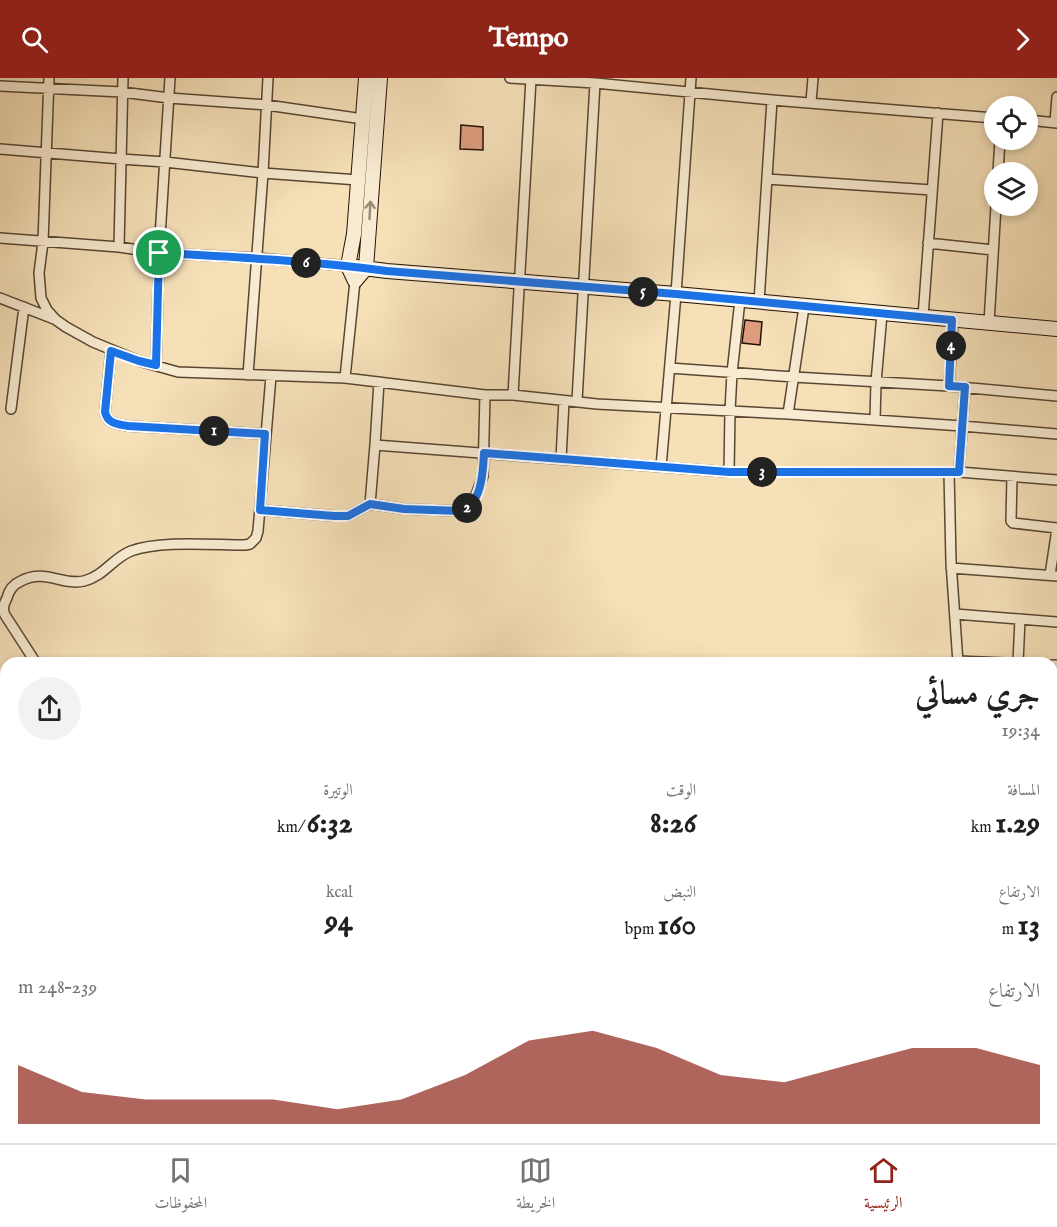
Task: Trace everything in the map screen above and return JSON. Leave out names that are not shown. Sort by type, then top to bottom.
[{"type":"street","points":[[50,78],[43,242],[39,273],[41,298],[47,310],[56,320]]},
{"type":"street","points":[[119,247],[123,78]]},
{"type":"street","points":[[156,365],[159,253],[170,78]]},
{"type":"street","points":[[248,375],[268,78]]},
{"type":"street","points":[[345,378],[355,281],[348,266],[354,234],[366,78]]},
{"type":"street","points":[[355,281],[366,268],[380,78]]},
{"type":"street","points":[[510,78],[577,80],[772,100],[984,117]]},
{"type":"street","points":[[661,467],[691,78]]},
{"type":"street","points":[[811,102],[813,78]]},
{"type":"street","points":[[513,395],[531,79]]},
{"type":"street","points":[[577,401],[595,83]]},
{"type":"street","points":[[0,86],[122,92],[267,105],[363,118]]},
{"type":"street","points":[[1038,121],[1056,123],[1057,97]]},
{"type":"street","points":[[759,302],[772,100]]},
{"type":"street","points":[[922,317],[938,113]]},
{"type":"street","points":[[0,149],[358,180]]},
{"type":"street","points":[[767,179],[932,190]]},
{"type":"street","points":[[988,323],[995,216]]},
{"type":"street","points":[[0,238],[119,247],[159,253],[257,258],[1057,328]]},
{"type":"street","points":[[928,243],[993,250]]},
{"type":"street","points":[[0,298],[56,320],[111,351],[178,372],[345,378],[486,395],[513,395],[597,404],[788,414],[1057,434]]},
{"type":"street","points":[[729,472],[732,373],[740,300]]},
{"type":"street","points":[[11,409],[24,307]]},
{"type":"street","points":[[788,414],[804,307]]},
{"type":"street","points":[[875,420],[882,314]]},
{"type":"street","points":[[949,386],[952,320]]},
{"type":"street","points":[[111,351],[105,412],[107,420],[128,426],[265,434]]},
{"type":"street","points":[[670,368],[965,387],[1057,396]]},
{"type":"street","points":[[32,657],[3,610],[9,592],[27,577],[40,575],[83,581],[106,570],[131,551],[161,545],[245,545],[250,544],[256,538],[271,376]]},
{"type":"street","points":[[370,504],[378,382]]},
{"type":"street","points":[[958,657],[951,568],[954,472],[962,426],[965,387]]},
{"type":"street","points":[[260,510],[348,516],[370,504],[404,509],[461,511],[466,509],[473,503],[483,477],[486,395]]},
{"type":"street","points":[[561,459],[564,401]]},
{"type":"street","points":[[375,445],[729,472],[954,472],[1057,480]]},
{"type":"street","points":[[951,568],[1054,575],[1057,529],[1011,521],[1012,477]]},
{"type":"street","points":[[955,614],[1057,622]]},
{"type":"street","points":[[1018,657],[1020,619]]},
{"type":"building","points":[[461,125],[483,127],[483,150],[460,149]]},
{"type":"building","points":[[745,320],[762,322],[760,345],[742,343]]},
{"type":"route","points":[[159,253],[257,258],[952,320],[949,386],[965,387],[959,472],[729,472],[484,453],[480,488],[473,503],[461,511],[404,509],[370,504],[348,516],[260,510],[265,434],[128,426],[107,420],[105,412],[111,351],[156,365],[159,253]]}]
